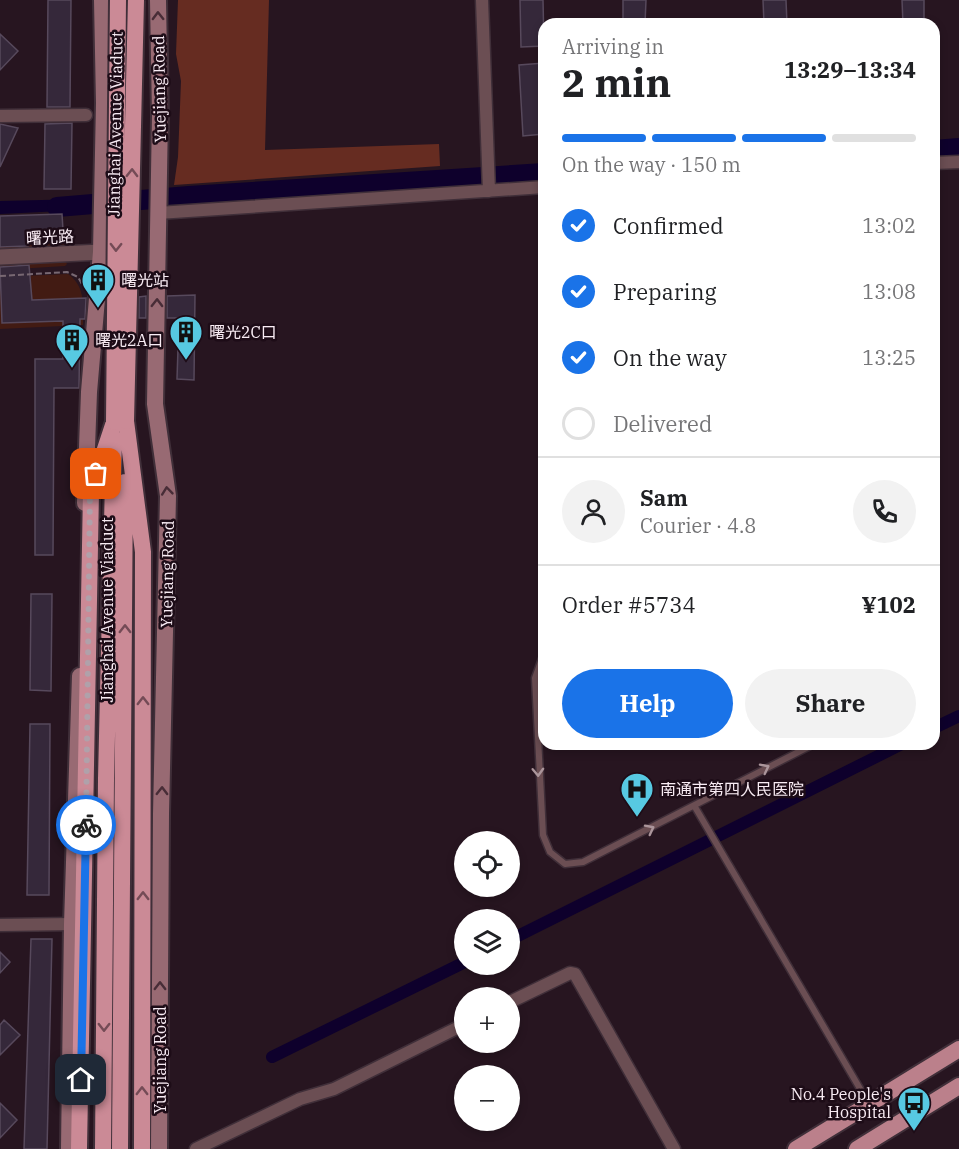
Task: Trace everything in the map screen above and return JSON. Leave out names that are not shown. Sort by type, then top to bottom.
[{"type":"highway","name":"Jianghai Avenue Viaduct","points":[[118,0],[120,1149]]},
{"type":"highway","name":"Jianghai Avenue Viaduct","points":[[103,1149],[106,779],[136,0]]},
{"type":"highway","points":[[79,1149],[90,492],[120,422]]},
{"type":"highway","points":[[120,422],[143,552],[142,1149]]},
{"type":"main road","points":[[69,1149],[72,924],[89,392],[101,252],[102,0]]},
{"type":"main road","name":"Yuejiang Road","points":[[158,0],[159,180],[155,404],[168,496],[159,1149]]},
{"type":"main road","points":[[796,1149],[959,1049]]},
{"type":"main road","points":[[857,1149],[959,1086]]},
{"type":"street","points":[[482,0],[489,191]]},
{"type":"street","points":[[0,116],[86,116]]},
{"type":"street","points":[[940,163],[959,162]]},
{"type":"street","points":[[158,213],[538,187]]},
{"type":"street","name":"曙光路","points":[[0,257],[101,252]]},
{"type":"street","points":[[0,925],[72,924]]},
{"type":"street","points":[[520,997],[570,973],[575,974],[674,1149]]},
{"type":"street","points":[[196,1149],[300,1099],[334,1089],[454,1029]]},
{"type":"lane","points":[[538,670],[535,678],[539,799],[544,844],[556,860],[565,864],[583,862],[695,807],[746,777],[802,750]]},
{"type":"lane","points":[[695,807],[869,1104]]},
{"type":"path","points":[[0,276],[67,272],[78,277],[84,289]]},
{"type":"shaded area","points":[[178,0],[269,0],[265,150],[439,144],[440,166],[174,185],[178,157],[181,81],[176,54]]},
{"type":"shaded area","points":[[84,199],[83,210],[0,214],[0,201]]},
{"type":"shaded area","points":[[67,242],[69,246],[0,251],[0,245]]},
{"type":"shaded area","points":[[65,261],[67,264],[65,266],[0,270],[0,264]]},
{"type":"shaded area","points":[[68,274],[81,291],[83,325],[0,329],[0,277]]},
{"type":"building","points":[[48,0],[71,0],[70,107],[47,107]]},
{"type":"building","points":[[520,0],[543,0],[543,18],[538,18],[538,46],[521,47]]},
{"type":"building","points":[[623,0],[646,0],[645,18],[623,18]]},
{"type":"building","points":[[763,0],[786,0],[787,18],[764,18]]},
{"type":"building","points":[[902,0],[924,0],[924,18],[903,18]]},
{"type":"building","points":[[0,34],[18,51],[0,70]]},
{"type":"building","points":[[538,63],[538,135],[523,136],[519,65]]},
{"type":"building","points":[[72,123],[71,189],[44,189],[45,124]]},
{"type":"building","points":[[0,124],[18,128],[0,167]]},
{"type":"building","points":[[62,214],[63,230],[27,231],[28,246],[0,247],[0,216]]},
{"type":"building","points":[[29,265],[32,300],[86,298],[85,319],[80,319],[79,388],[54,388],[53,555],[35,555],[35,359],[63,359],[63,321],[2,323],[0,267]]},
{"type":"building","points":[[195,295],[194,380],[177,379],[179,318],[167,318],[167,296]]},
{"type":"building","points":[[146,296],[146,318],[139,318],[139,297]]},
{"type":"building","points":[[31,594],[52,594],[51,691],[30,690]]},
{"type":"building","points":[[30,724],[50,724],[49,895],[27,895]]},
{"type":"building","points":[[31,939],[52,939],[47,1149],[24,1149]]},
{"type":"building","points":[[0,952],[10,962],[0,973]]},
{"type":"building","points":[[4,1020],[20,1035],[0,1055],[0,1025]]},
{"type":"building","points":[[0,1103],[17,1120],[0,1138]]},
{"type":"waterway","points":[[940,150],[959,148]]},
{"type":"waterway","points":[[57,207],[538,173]]},
{"type":"waterway","points":[[940,725],[959,716]]},
{"type":"waterway","points":[[520,935],[890,750]]},
{"type":"waterway","points":[[272,1057],[454,967]]},
{"type":"way so far","points":[[86,825],[90,492],[96,474]]},
{"type":"place","name":"曙光站","points":[[98,309]]},
{"type":"place","name":"曙光2C口","points":[[186,361]]},
{"type":"place","name":"曙光2A口","points":[[72,369]]},
{"type":"place","name":"南通市第四人民医院","points":[[637,818]]},
{"type":"place","name":"No.4 People's Hospital","points":[[914,1132]]},
{"type":"route","points":[[81,1080],[86,825]]}]
